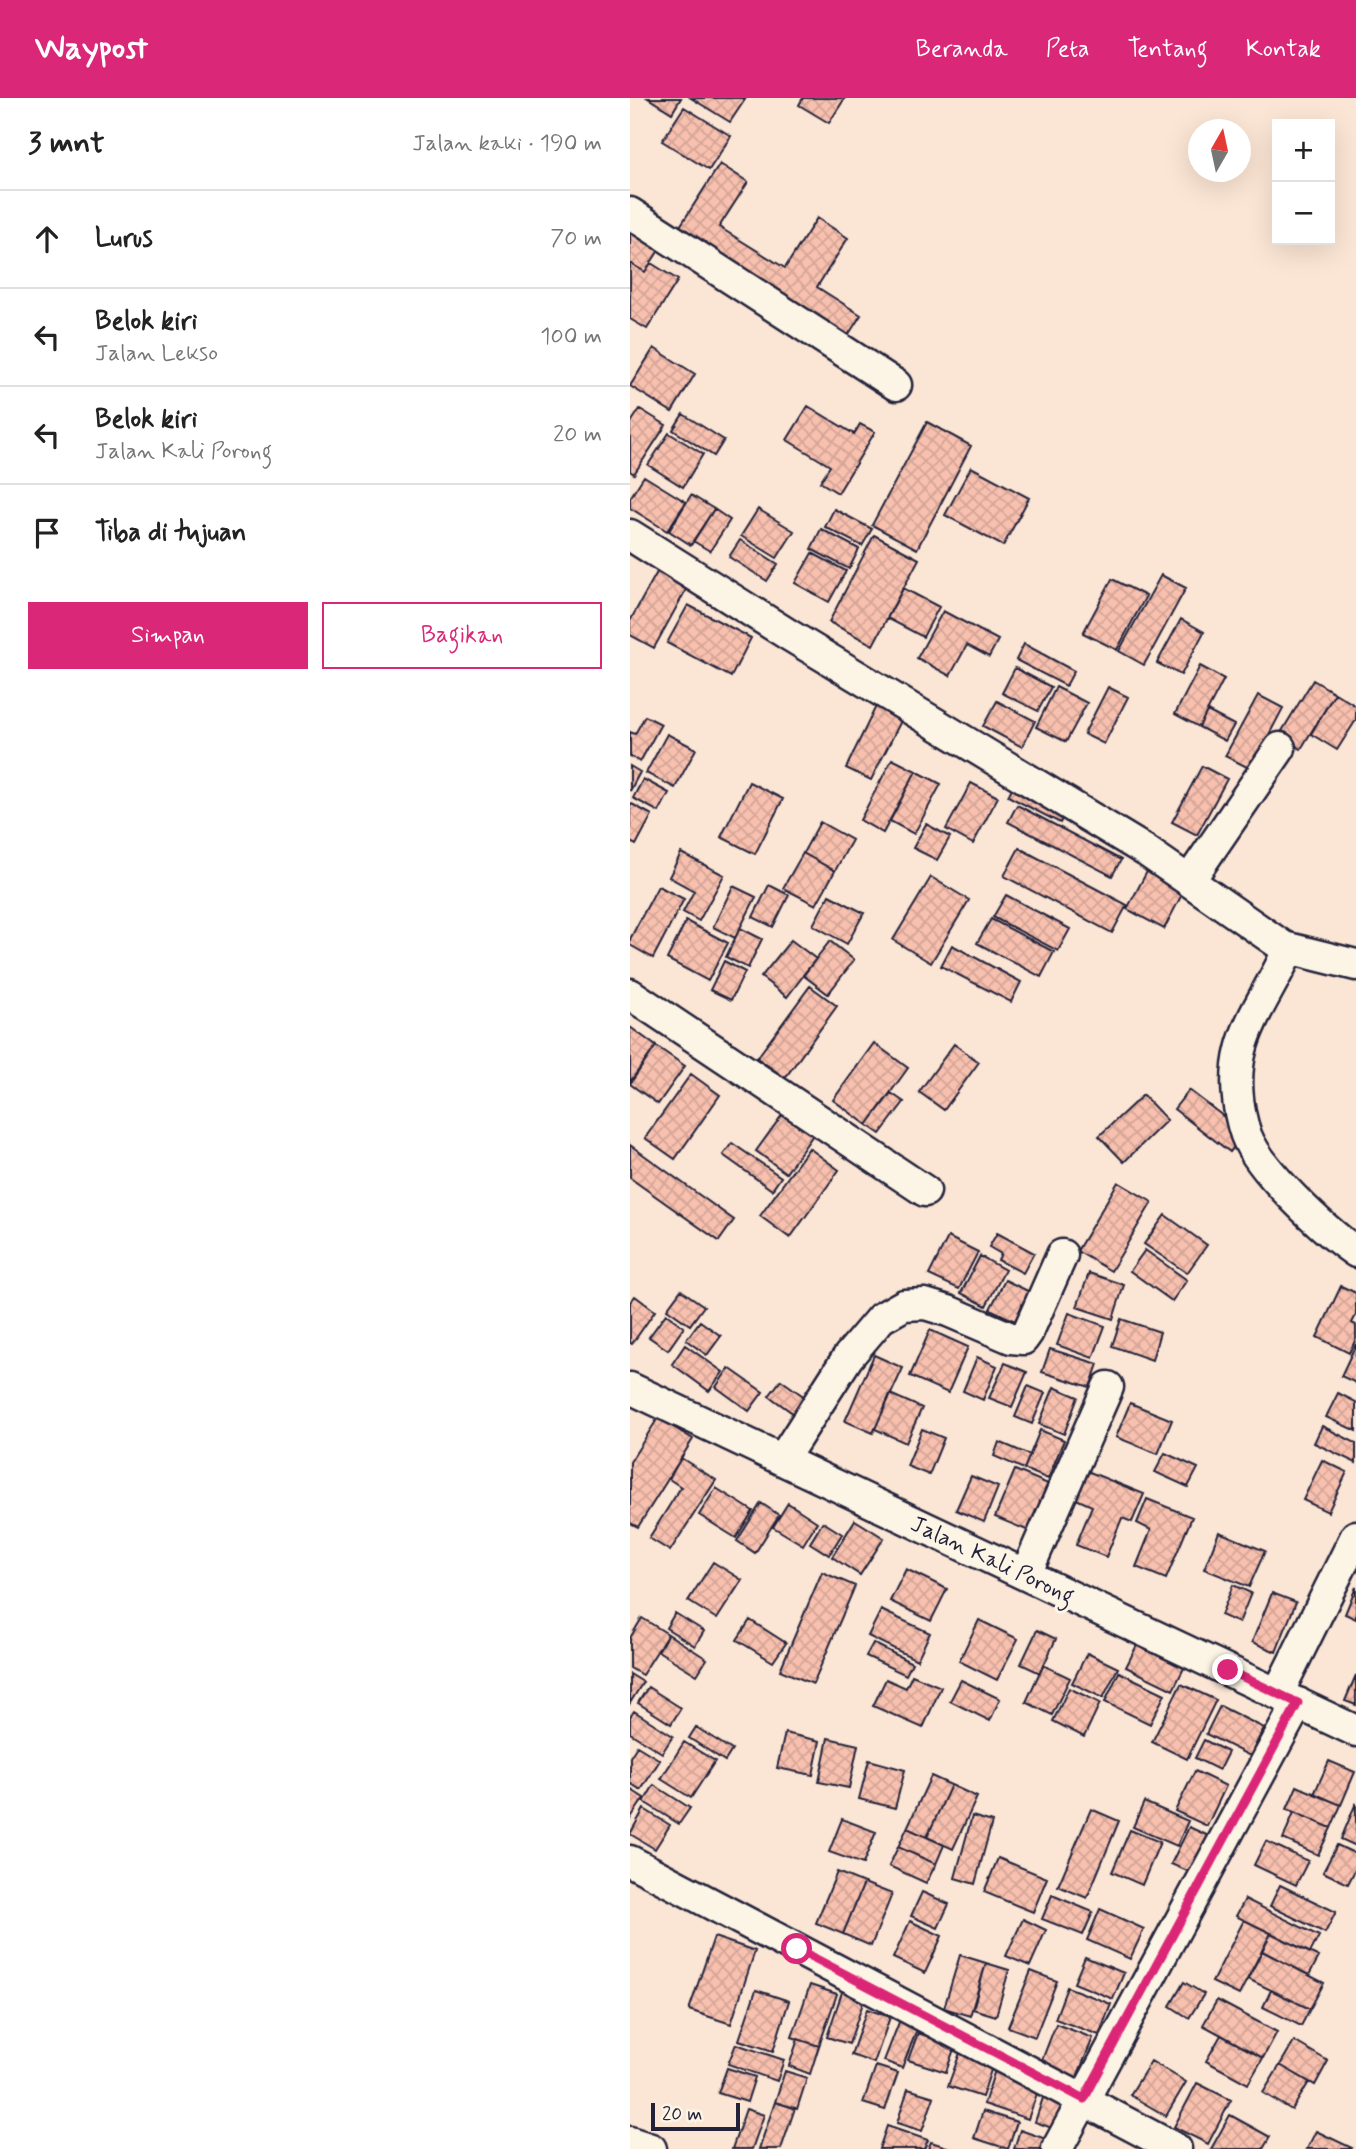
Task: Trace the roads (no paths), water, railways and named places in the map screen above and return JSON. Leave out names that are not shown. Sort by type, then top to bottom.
[{"type":"street","points":[[630,212],[896,384]]},
{"type":"street","points":[[630,536],[1146,851],[1272,939],[1356,965]]},
{"type":"street","points":[[1189,881],[1280,748]]},
{"type":"street","points":[[1272,939],[1285,957],[1248,1031],[1241,1048],[1238,1067],[1238,1102],[1247,1137],[1272,1175],[1337,1239],[1356,1252]]},
{"type":"street","points":[[630,994],[925,1191]]},
{"type":"street","points":[[782,1460],[848,1357],[881,1318],[904,1305],[925,1304],[1011,1338],[1023,1339],[1062,1255]]},
{"type":"street","points":[[1026,1573],[1108,1387]]},
{"type":"street","name":"Jalan Kali Porong","points":[[630,1388],[1356,1731]]},
{"type":"street","points":[[1057,2149],[1288,1698],[1356,1536]]},
{"type":"street","points":[[630,1861],[1176,2149]]},
{"type":"street","points":[[630,2142],[650,2149]]}]
